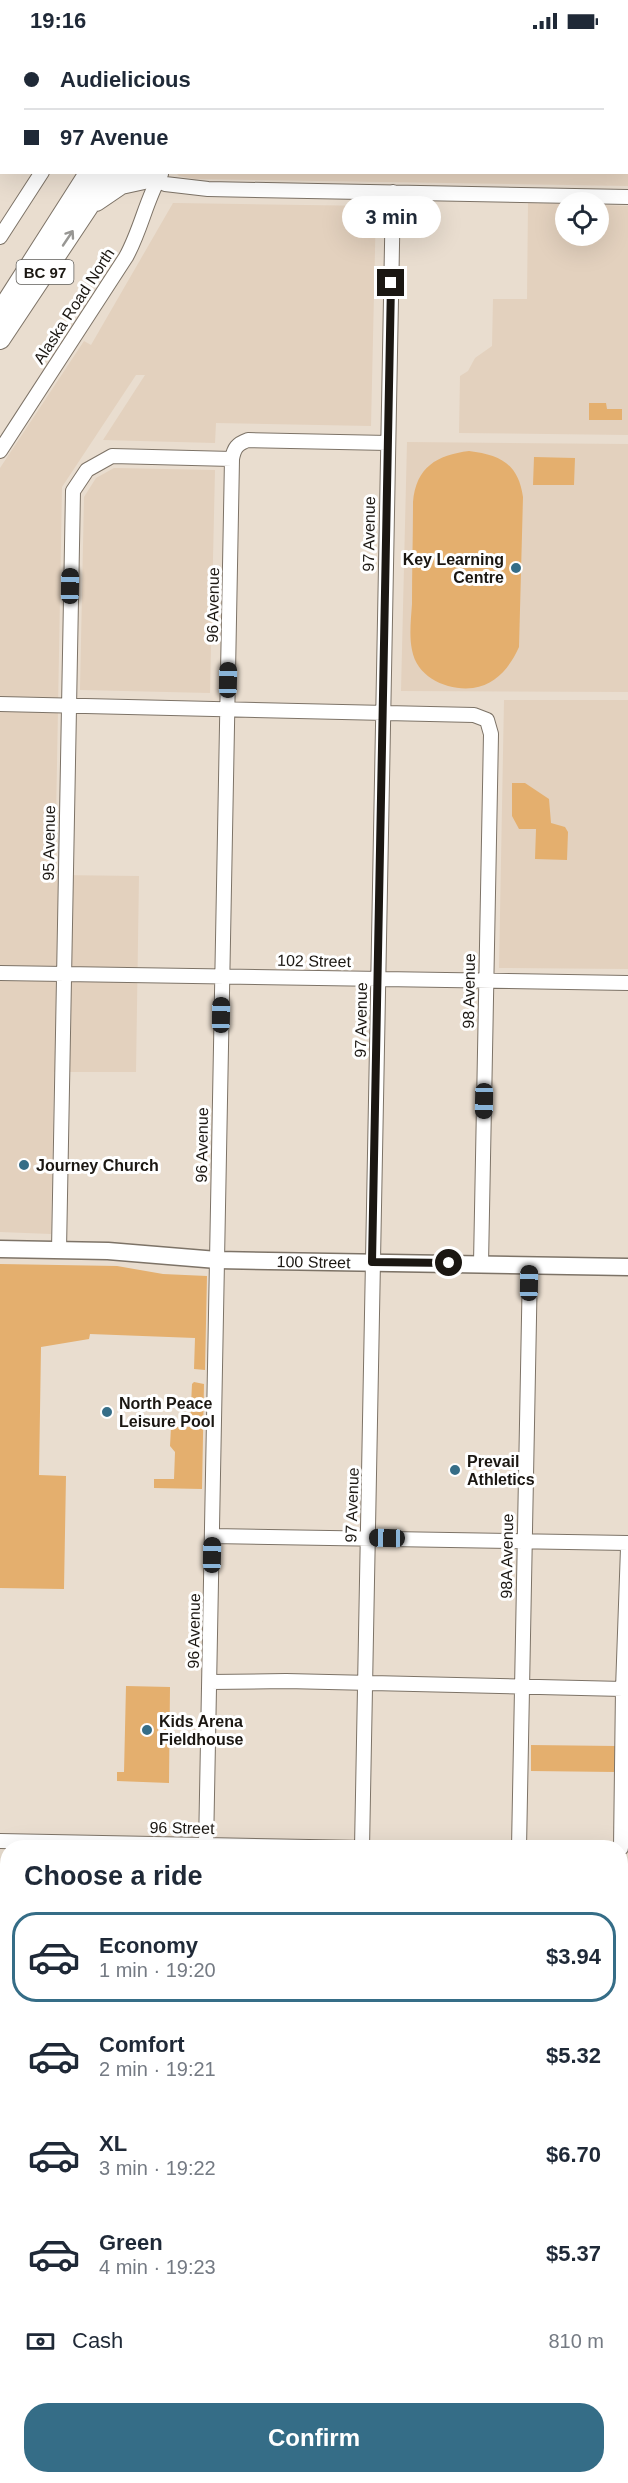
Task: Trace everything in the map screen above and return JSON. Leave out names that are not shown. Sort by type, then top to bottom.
[{"type":"highway","name":"BC 97","points":[[0,339],[84,190],[89,174]]},
{"type":"highway","name":"BC 97","points":[[0,313],[84,190],[108,174]]},
{"type":"highway","points":[[84,190],[121,184],[154,175]]},
{"type":"main road","name":"100 Street","points":[[0,1249],[59,1250],[217,1260],[628,1267]]},
{"type":"street","points":[[0,237],[41,174]]},
{"type":"street","points":[[154,175],[173,186],[208,189],[628,196]]},
{"type":"street","name":"Alaska Road North","points":[[0,451],[126,257],[136,238],[154,175]]},
{"type":"street","name":"97 Avenue","points":[[363,1840],[393,192]]},
{"type":"street","name":"96 Avenue","points":[[206,1840],[232,459],[238,443],[248,440],[388,443]]},
{"type":"street","name":"95 Avenue","points":[[59,1250],[67,705],[73,491],[87,470],[112,456],[232,459]]},
{"type":"street","points":[[0,704],[382,713]]},
{"type":"street","name":"98 Avenue","points":[[382,713],[474,715],[486,720],[491,734],[481,1264]]},
{"type":"street","name":"102 Street","points":[[0,972],[628,983]]},
{"type":"street","name":"98A Avenue","points":[[519,1840],[530,1265]]},
{"type":"street","points":[[212,1536],[628,1543]]},
{"type":"street","points":[[621,1840],[628,1548]]},
{"type":"street","points":[[210,1682],[623,1689]]},
{"type":"shaded area","points":[[177,174],[628,174],[628,186],[195,179]]},
{"type":"shaded area","points":[[173,203],[376,206],[371,426],[216,423],[215,443],[103,440],[145,375],[136,375],[62,487],[55,875],[139,876],[136,1072],[54,1072],[51,1234],[0,1232],[0,468],[84,341],[91,345]]},
{"type":"shaded area","points":[[528,203],[555,204],[555,246],[609,246],[609,205],[628,206],[628,435],[459,433],[460,376],[468,371],[475,358],[492,346],[493,299],[527,299]]},
{"type":"shaded area","points":[[589,403],[606,403],[607,409],[622,409],[622,420],[589,420]]},
{"type":"shaded area","name":"Key Learning Centre","points":[[407,442],[628,444],[628,692],[401,691]]},
{"type":"shaded area","points":[[469,451],[490,455],[506,463],[517,476],[523,497],[519,647],[507,668],[495,679],[481,686],[463,688],[435,681],[420,668],[412,650],[410,633],[413,502],[419,480],[430,465],[447,456]]},
{"type":"shaded area","points":[[534,457],[575,458],[574,485],[533,485]]},
{"type":"shaded area","points":[[114,468],[215,470],[210,693],[80,690],[84,497],[96,478]]},
{"type":"shaded area","points":[[504,700],[628,700],[628,969],[499,968]]},
{"type":"shaded area","points":[[512,783],[525,783],[549,799],[551,823],[565,827],[568,832],[567,860],[535,859],[536,829],[519,829],[512,816]]},
{"type":"shaded area","points":[[0,1264],[117,1266],[163,1274],[207,1276],[205,1370],[194,1369],[195,1338],[90,1334],[89,1339],[41,1347],[39,1475],[66,1476],[64,1589],[0,1588]]},
{"type":"shaded area","points":[[194,1382],[204,1384],[202,1489],[154,1488],[154,1479],[174,1479],[175,1452],[170,1446],[171,1427],[190,1427],[192,1384]]},
{"type":"shaded area","name":"Kids Arena Fieldhouse","points":[[126,1686],[170,1687],[169,1783],[117,1781],[117,1772],[124,1772]]},
{"type":"shaded area","points":[[531,1745],[616,1746],[615,1772],[531,1771]]},
{"type":"place","name":"Key Learning Centre","points":[[516,568]]},
{"type":"place","name":"Journey Church","points":[[24,1165]]},
{"type":"place","name":"North Peace Leisure Pool","points":[[107,1412]]},
{"type":"place","name":"Prevail Athletics","points":[[455,1470]]},
{"type":"place","name":"Kids Arena Fieldhouse","points":[[147,1730]]},
{"type":"route","points":[[391,283],[372,1262],[449,1263]]}]
